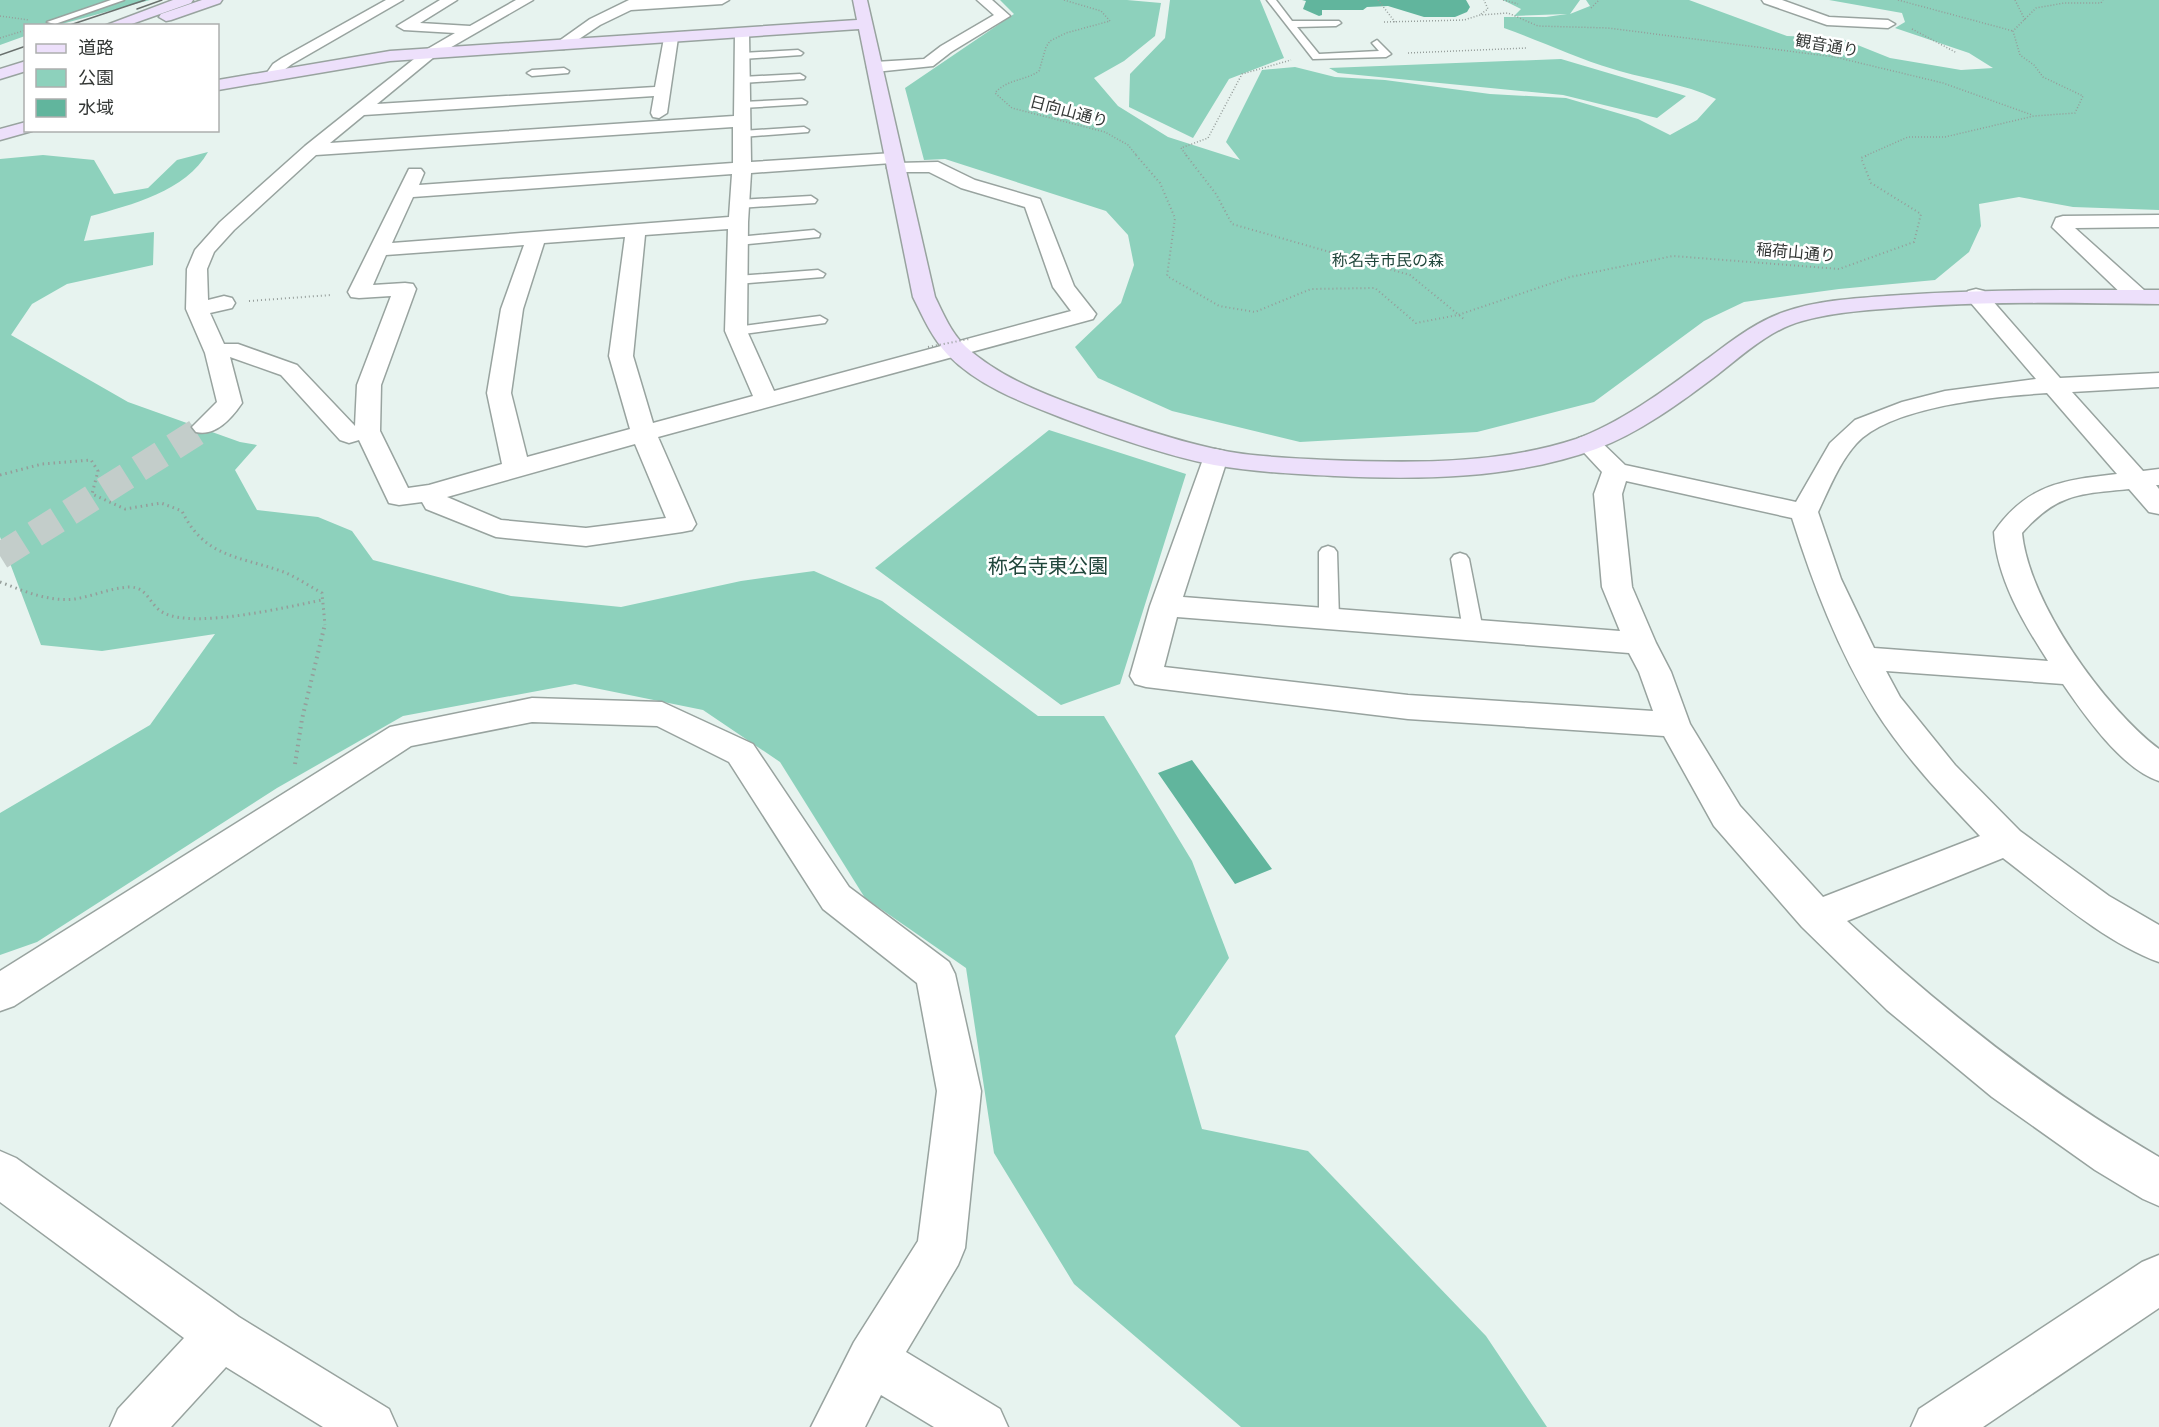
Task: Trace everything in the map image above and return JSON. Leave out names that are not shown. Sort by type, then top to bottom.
[{"type":"street","points":[[117,24],[186,0]]},
{"type":"street","points":[[148,24],[215,0]]},
{"type":"street","points":[[274,75],[278,68],[287,61],[396,0]]},
{"type":"street","points":[[450,0],[404,26],[472,30]]},
{"type":"street","points":[[205,427],[230,403],[218,353],[197,309],[197,269],[205,250],[227,226],[311,150],[429,54],[526,0]]},
{"type":"street","points":[[553,56],[595,22],[640,0]]},
{"type":"street","points":[[625,6],[722,0]]},
{"type":"street","points":[[860,0],[924,297],[940,330],[962,344],[990,377],[1040,400],[1118,430],[1215,457],[1290,466],[1368,470],[1450,468],[1546,456],[1588,443],[1623,427],[1704,373],[1755,334],[1791,317],[1840,306],[1976,296],[2148,296]]},
{"type":"street","points":[[875,67],[928,63],[946,49],[1003,16],[984,0]]},
{"type":"street","points":[[1769,0],[1827,21],[1888,24]]},
{"type":"street","points":[[219,85],[372,58],[429,54],[553,56],[671,38],[866,24]]},
{"type":"street","points":[[742,33],[742,168],[738,222],[736,331],[767,401]]},
{"type":"street","points":[[657,127],[671,38]]},
{"type":"street","points":[[0,63],[24,55]]},
{"type":"street","points":[[0,75],[24,67]]},
{"type":"street","points":[[0,84],[17,87]]},
{"type":"street","points":[[360,110],[662,92]]},
{"type":"street","points":[[311,150],[742,120]]},
{"type":"street","points":[[0,135],[24,128]]},
{"type":"street","points":[[405,192],[742,168],[895,163],[932,166],[968,184],[1033,203],[1064,287],[1085,314],[962,344],[767,401],[516,468],[431,494],[399,497],[367,430],[369,386],[405,289],[359,292],[405,192],[431,142]]},
{"type":"street","points":[[2148,296],[2062,227],[2063,222],[2159,221]]},
{"type":"street","points":[[378,250],[738,222]]},
{"type":"street","points":[[431,494],[436,503],[496,528],[586,537],[682,524],[644,434],[621,356],[636,230]]},
{"type":"street","points":[[516,468],[498,393],[512,309],[536,238]]},
{"type":"street","points":[[1976,296],[2055,387],[2147,478],[2159,506]]},
{"type":"street","points":[[197,309],[224,303]]},
{"type":"street","points":[[218,353],[230,350],[289,369],[349,435],[367,430]]},
{"type":"street","points":[[2159,380],[1980,391],[1925,402],[1856,430],[1837,453],[1804,512],[1826,579],[1863,658],[1888,704],[1942,774],[2007,841],[2095,906],[2159,945]]},
{"type":"street","points":[[1588,443],[1616,471],[1804,512]]},
{"type":"street","points":[[1215,457],[1165,606],[1146,676],[1408,707],[1674,725]]},
{"type":"street","points":[[1616,471],[1608,494],[1617,586],[1640,643],[1655,672],[1674,725],[1726,816],[1816,916],[1901,997],[2007,1083],[2110,1154],[2159,1183]]},
{"type":"street","points":[[2147,478],[2066,488],[2030,508],[2008,532],[2015,571],[2027,600],[2072,674],[2108,719],[2145,759],[2159,768]]},
{"type":"street","points":[[1165,606],[1640,643]]},
{"type":"street","points":[[1863,658],[2072,674]]},
{"type":"street","points":[[0,993],[402,736],[532,710],[662,714],[741,753],[836,897],[935,974],[959,1091],[940,1248],[872,1360],[837,1427]]},
{"type":"street","points":[[1816,916],[2007,841]]},
{"type":"street","points":[[0,1174],[221,1335],[371,1427]]},
{"type":"street","points":[[1936,1427],[2159,1279]]},
{"type":"street","points":[[136,1427],[221,1335]]},
{"type":"street","points":[[872,1360],[982,1427]]},
{"type":"lane","points":[[52,22],[120,0]]},
{"type":"lane","points":[[1271,0],[1316,57],[1386,54]]},
{"type":"lane","points":[[1289,24],[1336,23]]},
{"type":"lane","points":[[1377,43],[1386,54]]},
{"type":"lane","points":[[742,56],[798,53]]},
{"type":"lane","points":[[532,73],[553,56],[564,71]]},
{"type":"lane","points":[[742,80],[800,77]]},
{"type":"lane","points":[[742,120],[802,102]]},
{"type":"lane","points":[[742,120],[804,130]]},
{"type":"lane","points":[[738,222],[811,200]]},
{"type":"lane","points":[[738,222],[814,234]]},
{"type":"lane","points":[[737,280],[818,274]]},
{"type":"lane","points":[[736,331],[820,320]]},
{"type":"lane","points":[[1328,552],[1329,619]]},
{"type":"lane","points":[[1460,559],[1473,630]]},
{"type":"path","name":"日向山通り","points":[[1064,0],[1101,11],[1110,21],[1055,37],[1046,48],[1044,63],[1037,72],[1000,85],[995,93],[1012,108],[1106,132],[1128,146],[1160,183],[1175,218],[1167,276],[1219,306],[1255,312],[1311,289],[1375,288],[1416,323],[1458,315]]},
{"type":"path","points":[[1378,0],[1395,22]]},
{"type":"path","points":[[1480,15],[1488,9],[1484,0]]},
{"type":"path","points":[[1503,0],[1518,4]]},
{"type":"path","points":[[1591,8],[1599,0]]},
{"type":"path","points":[[1898,0],[2013,31]]},
{"type":"path","points":[[2014,0],[2025,20]]},
{"type":"path","points":[[2013,31],[2036,8],[2064,3],[2101,3],[2103,0]]},
{"type":"path","name":"観音通り","points":[[1336,23],[1464,20],[1480,15],[1508,13],[1538,26],[1608,28],[1835,57],[1943,83],[2034,116]]},
{"type":"path","points":[[0,20],[2,16],[52,22]]},
{"type":"path","points":[[1888,24],[1910,28],[1957,53]]},
{"type":"path","points":[[0,38],[24,31]]},
{"type":"path","points":[[2013,31],[2020,55],[2034,65],[2043,77],[2083,96],[2075,113],[2034,116]]},
{"type":"path","points":[[1386,54],[1527,48]]},
{"type":"path","points":[[1316,57],[1282,62],[1242,74],[1208,138],[1181,148],[1215,194],[1232,224],[1410,275],[1465,320]]},
{"type":"path","name":"稲荷山通り","points":[[1458,315],[1570,277],[1673,256],[1839,269],[1914,242],[1922,214],[1871,183],[1862,158],[1908,137],[1945,137],[2034,116]]},
{"type":"path","points":[[224,303],[359,292]]},
{"type":"path","points":[[928,346],[962,344]]},
{"type":"path","points":[[0,475],[42,464],[91,460],[98,471],[92,494],[125,509],[161,503],[182,511],[190,530],[222,554],[283,572],[322,593],[325,624],[302,719],[288,808]]},
{"type":"path","points":[[0,582],[43,598],[73,599],[130,587],[145,591],[163,613],[194,619],[237,616],[322,600]]},
{"type":"green space","points":[[0,0],[150,0],[62,24],[24,24],[24,36],[0,45]]},
{"type":"green space","name":"称名寺市民の森","points":[[1000,0],[1127,0],[1161,3],[1155,36],[1124,61],[1094,78],[1118,106],[1168,137],[1240,160],[1226,142],[1262,70],[1295,67],[1335,77],[1385,80],[1490,94],[1566,98],[1638,119],[1670,135],[1697,120],[1716,99],[1678,85],[1599,65],[1504,28],[1504,17],[1546,17],[1567,14],[1514,16],[1521,9],[1503,0],[1580,0],[1570,14],[1590,6],[1586,0],[1689,0],[1787,36],[1840,38],[1890,58],[1961,70],[1993,68],[1969,53],[1895,28],[1905,22],[1902,13],[1829,0],[2159,0],[2159,210],[2073,207],[2019,197],[1979,204],[1981,226],[1969,252],[1935,280],[1839,289],[1744,302],[1704,321],[1594,402],[1477,432],[1300,442],[1172,411],[1098,378],[1075,347],[1121,303],[1134,265],[1128,235],[1106,211],[945,159],[924,160],[905,88],[1014,14]]},
{"type":"green space","points":[[1170,0],[1260,0],[1284,58],[1229,79],[1193,138],[1129,107],[1130,74],[1165,38]]},
{"type":"green space","points":[[1561,59],[1686,96],[1657,118],[1563,95],[1338,73],[1329,68]]},
{"type":"green space","points":[[208,152],[186,177],[172,186],[140,201],[91,216],[84,241],[154,232],[153,265],[67,284],[32,304],[11,335],[128,402],[240,442],[257,445],[235,470],[257,510],[318,517],[352,531],[373,560],[511,596],[621,607],[741,581],[814,571],[882,601],[1038,716],[1104,716],[1192,861],[1229,958],[1175,1036],[1202,1129],[1308,1151],[1486,1336],[1547,1427],[1241,1427],[1074,1284],[994,1153],[966,968],[865,898],[780,762],[703,710],[575,684],[403,716],[277,788],[37,942],[0,955],[0,813],[150,725],[215,634],[102,651],[41,645],[0,537],[0,159],[43,155],[94,160],[114,194],[148,188],[177,160]]},
{"type":"green space","name":"称名寺東公園","points":[[1049,430],[1186,474],[1120,684],[1061,705],[875,568]]},
{"type":"water","points":[[1302,0],[1466,0],[1470,7],[1467,12],[1455,17],[1424,17],[1388,6],[1367,7],[1363,10],[1322,10],[1322,15],[1319,16],[1303,9],[1306,1]]},
{"type":"water","points":[[1192,760],[1272,869],[1235,884],[1158,773]]},
{"type":"tunnel","points":[[0,556],[205,427]]},
{"type":"tram line","points":[[73,24],[145,0]]},
{"type":"tram line","points":[[137,9],[162,0]]},
{"type":"tram line","points":[[0,55],[24,47]]}]
